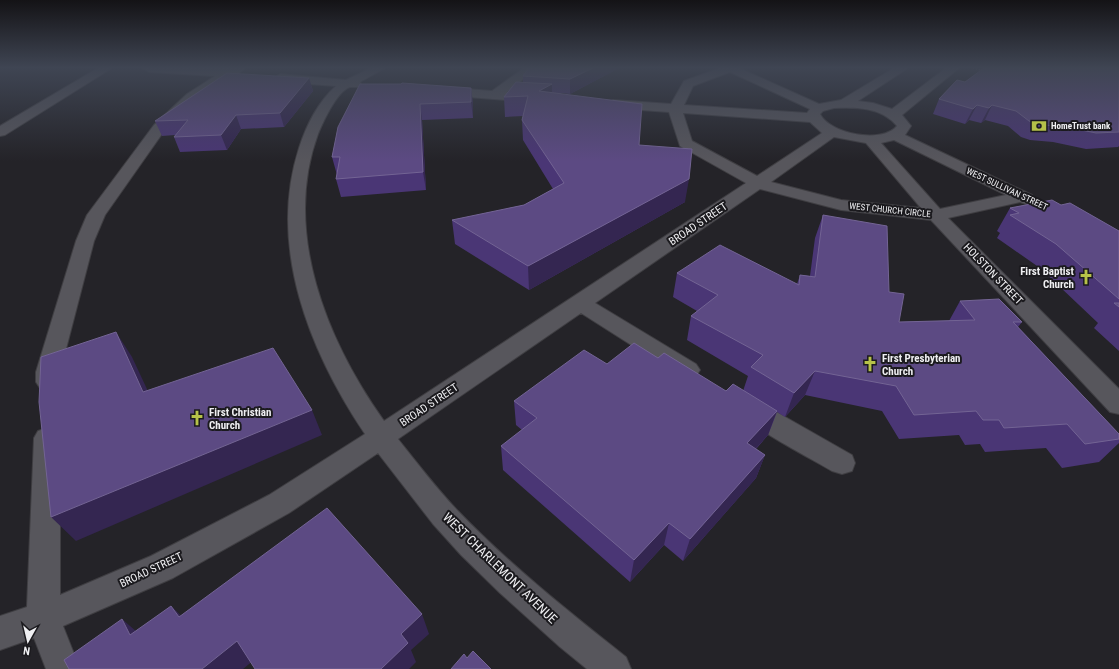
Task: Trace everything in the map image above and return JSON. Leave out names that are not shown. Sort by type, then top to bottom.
[{"type":"street","points":[[0,132],[54,99]]},
{"type":"street","points":[[64,669],[43,618],[48,372],[85,241],[96,215],[159,128],[190,99]]},
{"type":"street","name":"WEST CHARLEMONT AVENUE","points":[[332,99],[313,130],[303,156],[298,188],[297,225],[303,274],[331,351],[362,406],[382,437],[452,525],[540,610],[614,669]]},
{"type":"street","points":[[675,109],[680,99]]},
{"type":"street","points":[[790,99],[816,113],[823,128],[845,136],[871,140],[896,136],[902,132],[904,126],[893,115],[871,107],[845,103]]},
{"type":"street","points":[[604,103],[675,109],[816,113],[845,103],[851,99]]},
{"type":"street","points":[[893,115],[913,99]]},
{"type":"street","name":"WEST CHURCH CIRCLE","points":[[675,109],[685,143],[740,175],[758,183],[783,191],[841,205],[936,216],[1022,197]]},
{"type":"street","name":"BROAD STREET","points":[[0,633],[43,618],[162,567],[279,504],[580,304],[832,132]]},
{"type":"street","name":"WEST SULLIVAN STREET","points":[[896,136],[1043,206]]},
{"type":"street","name":"HOLSTON STREET","points":[[871,140],[936,216],[1119,405]]},
{"type":"street","points":[[580,304],[709,383]]},
{"type":"street","points":[[728,395],[776,426],[842,463]]},
{"type":"building","points":[[188,99],[291,99],[280,113],[236,115],[221,135],[174,137],[188,120],[155,121]]},
{"type":"building","points":[[352,99],[471,99],[471,102],[420,104],[423,172],[336,179],[340,157],[332,157],[338,127]]},
{"type":"building","points":[[527,99],[604,99],[642,104],[639,145],[692,149],[689,179],[528,266],[452,220],[524,205],[564,183],[522,120]]},
{"type":"building","points":[[940,99],[1119,99],[1119,132],[1096,133],[1062,126],[1038,125],[1029,121],[1016,111],[992,105],[989,108],[977,105],[973,109]]},
{"type":"building","points":[[1052,200],[1061,205],[1070,203],[1119,231],[1119,299],[1056,244],[1010,215],[1019,213],[1010,208]]},
{"type":"building","name":"First Presbyterian Church","points":[[823,215],[887,226],[889,292],[904,294],[899,322],[975,320],[960,301],[999,299],[1022,322],[1013,322],[1119,434],[1119,439],[1085,444],[1067,424],[1004,428],[999,420],[983,420],[976,411],[914,415],[896,386],[815,371],[794,393],[751,367],[763,355],[691,316],[718,295],[677,273],[720,245],[799,285],[800,275],[815,277]]},
{"type":"building","points":[[116,332],[143,392],[273,348],[312,410],[51,517],[39,402],[41,357]]},
{"type":"building","points":[[634,343],[658,358],[664,353],[726,391],[733,384],[777,411],[747,443],[765,455],[690,539],[669,523],[634,560],[501,446],[537,418],[514,401],[584,350],[607,364]]},
{"type":"building","points":[[327,508],[422,614],[401,634],[408,643],[381,669],[255,669],[237,641],[202,669],[69,669],[64,660],[122,619],[130,635],[171,606],[179,617]]},
{"type":"building","points":[[473,651],[491,669],[451,669],[464,654],[467,658]]},
{"type":"place","name":"HomeTrust bank","points":[[1039,126]]},
{"type":"place","name":"First Baptist Church","points":[[1086,277]]},
{"type":"place","name":"First Presbyterian Church","points":[[870,364]]},
{"type":"place","name":"First Christian Church","points":[[197,418]]}]
